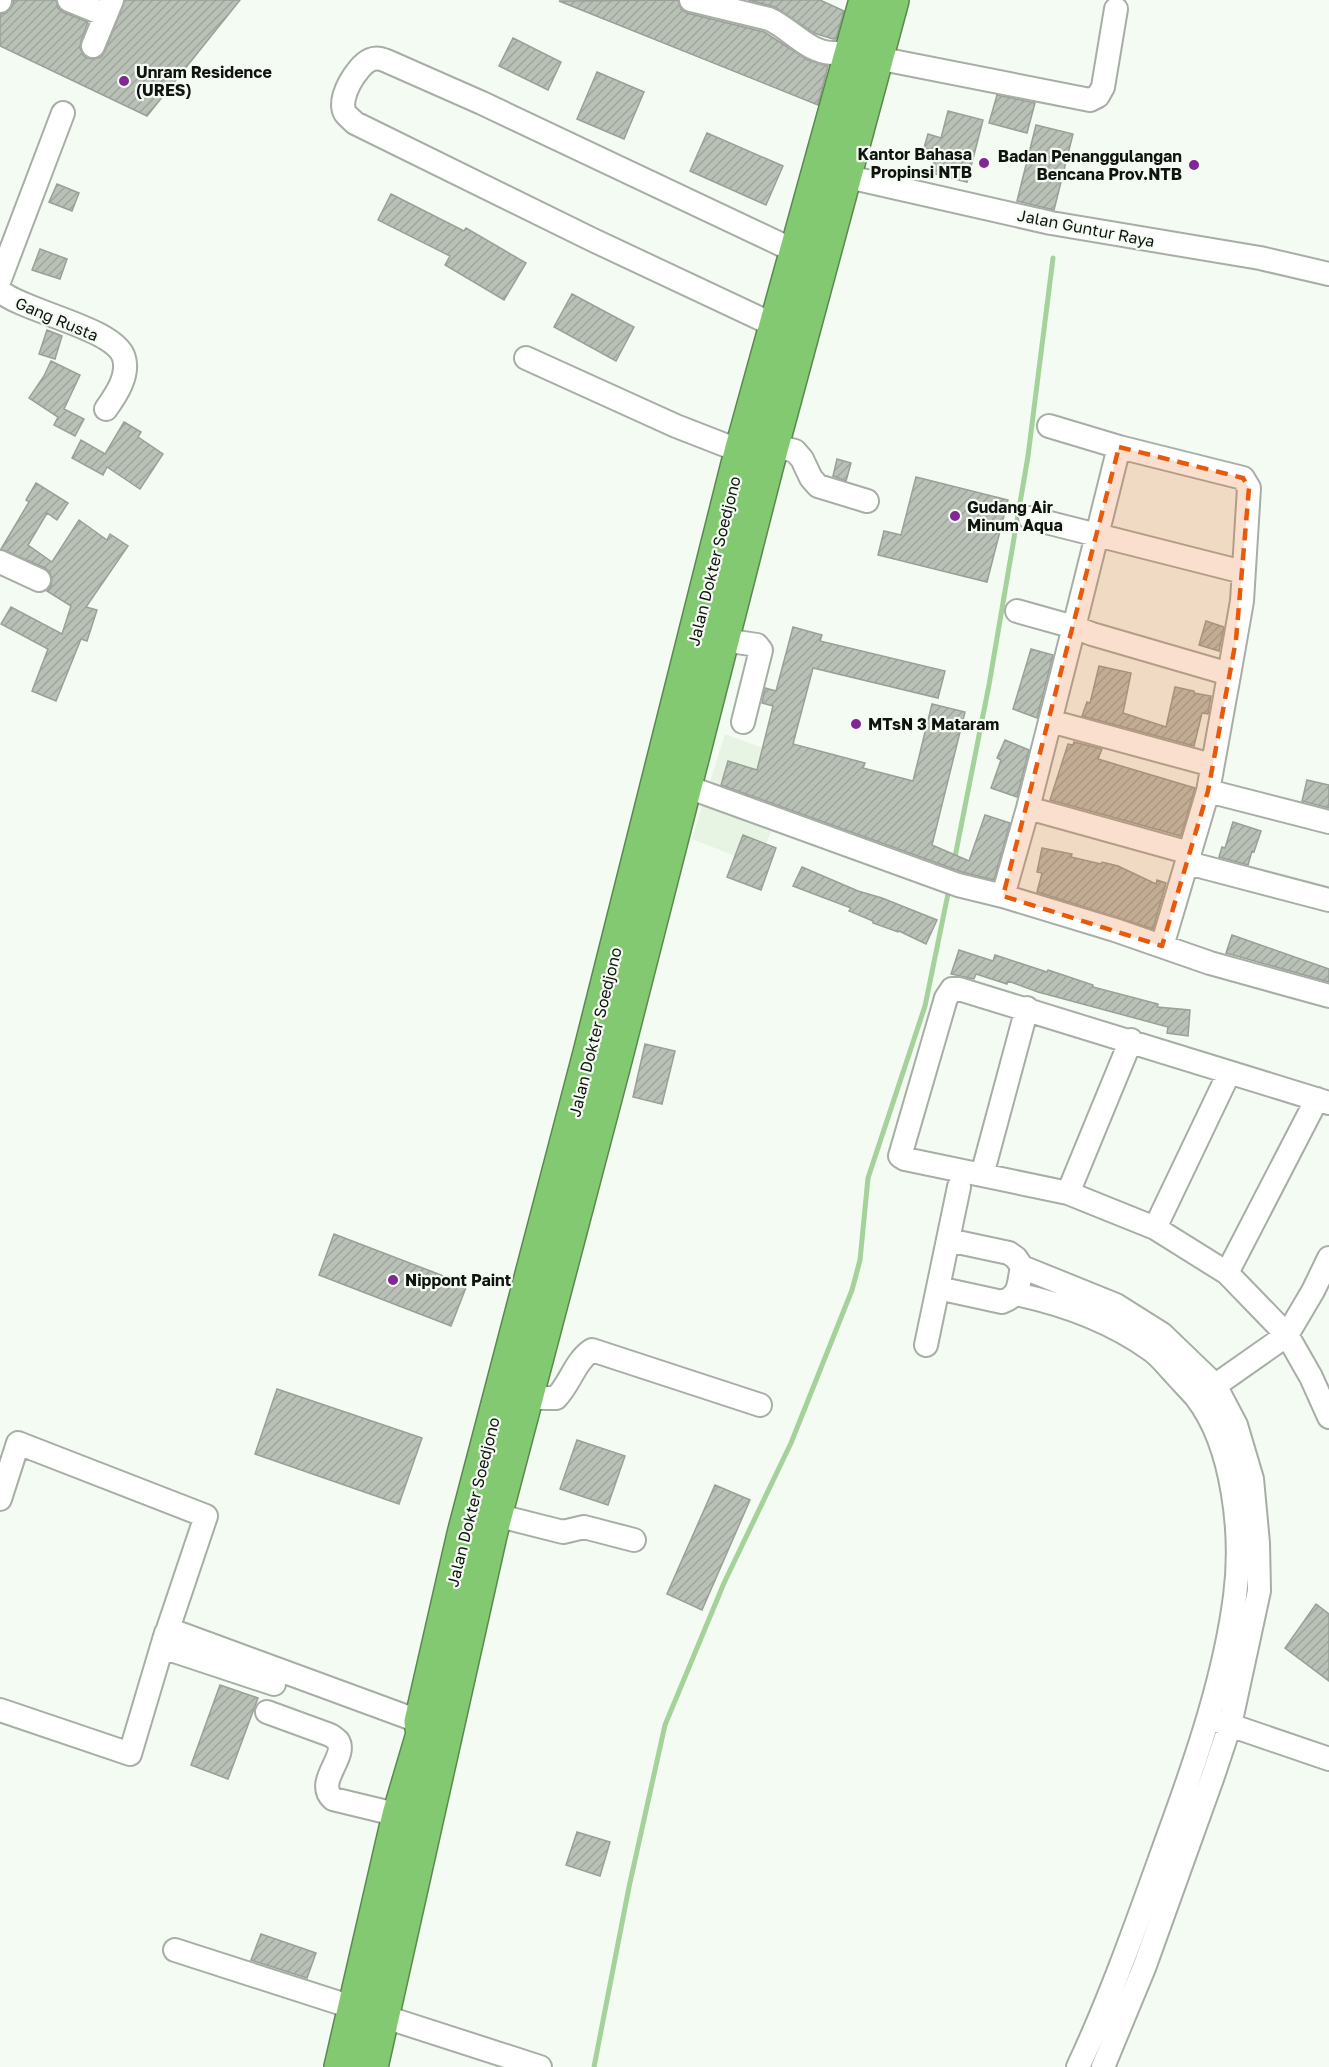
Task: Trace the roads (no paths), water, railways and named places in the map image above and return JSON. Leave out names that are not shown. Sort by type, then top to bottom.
[{"type":"highway","name":"Jalan Dokter Soedjono","points":[[341,2067],[368,2012],[485,1515],[603,1057],[753,451],[844,176],[864,54],[866,0]]},
{"type":"highway","name":"Jalan Dokter Soedjono","points":[[603,1057],[685,786],[723,640],[753,451],[769,322],[790,249],[864,54],[892,0]]},
{"type":"highway","name":"Jalan Dokter Soedjono","points":[[371,2067],[368,2012],[399,1815],[422,1728],[485,1515],[526,1398],[592,1099]]},
{"type":"street","points":[[69,0],[109,7],[93,46]]},
{"type":"street","points":[[691,0],[769,19],[781,24],[818,50],[831,53],[864,54],[1090,100],[1098,96],[1102,87],[1116,9]]},
{"type":"street","points":[[769,322],[593,240],[355,123],[345,112],[343,102],[348,87],[359,69],[371,60],[379,58],[492,108],[790,249]]},
{"type":"street","points":[[0,279],[63,113]]},
{"type":"street","name":"Jalan Guntur Raya","points":[[844,176],[1056,224],[1260,258],[1329,274]]},
{"type":"street","name":"Gang Rusta","points":[[0,291],[15,301],[78,324],[122,352],[125,363],[124,375],[115,396],[106,409]]},
{"type":"street","points":[[526,358],[693,432],[753,451],[795,451],[818,486],[867,501]]},
{"type":"street","points":[[1049,426],[1119,447],[1243,478],[1249,488],[1242,601],[1208,791],[1162,946]]},
{"type":"street","points":[[1003,896],[1028,808],[1119,447]]},
{"type":"street","points":[[1030,518],[1244,572]]},
{"type":"street","points":[[0,562],[39,580]]},
{"type":"street","points":[[1017,611],[1229,675]]},
{"type":"street","points":[[723,640],[757,645],[760,650],[743,722]]},
{"type":"street","points":[[1050,721],[1212,765]]},
{"type":"street","points":[[685,786],[928,876],[1003,896],[1210,963],[1329,996]]},
{"type":"street","points":[[1208,791],[1329,822]]},
{"type":"street","points":[[1028,808],[1329,900]]},
{"type":"street","points":[[1227,1273],[1323,1101],[1027,1008],[952,988],[946,998],[900,1156],[905,1159],[1068,1193],[1155,1228],[1227,1273],[1287,1335],[1311,1377],[1329,1417]]},
{"type":"street","points":[[982,1175],[1027,1008]]},
{"type":"street","points":[[1068,1193],[1131,1040]]},
{"type":"street","points":[[1155,1228],[1229,1073]]},
{"type":"street","points":[[926,1345],[959,1187]]},
{"type":"street","points":[[948,1240],[1009,1253],[1022,1267],[1116,1305],[1162,1334],[1206,1392],[1236,1425],[1251,1479],[1258,1543],[1259,1591],[1230,1725],[1152,1947],[1108,2028],[1078,2067]]},
{"type":"street","points":[[1206,1392],[1287,1335],[1321,1295],[1329,1258]]},
{"type":"street","points":[[938,1288],[1002,1302],[1016,1294],[1022,1267]]},
{"type":"street","points":[[1016,1294],[1047,1301],[1110,1325],[1153,1351],[1206,1392],[1232,1481],[1238,1549],[1235,1596],[1208,1718],[1122,1964],[1102,2067]]},
{"type":"street","points":[[526,1398],[556,1398],[584,1355],[592,1350],[760,1405]]},
{"type":"street","points":[[0,1499],[18,1443],[206,1516],[165,1638],[130,1754],[0,1710]]},
{"type":"street","points":[[485,1515],[563,1532],[584,1527],[634,1540]]},
{"type":"street","points":[[165,1638],[422,1728]]},
{"type":"street","points":[[267,1712],[338,1740],[340,1748],[327,1787],[328,1795],[333,1799],[399,1815]]},
{"type":"street","points":[[1208,1718],[1329,1759]]},
{"type":"street","points":[[175,1950],[540,2067]]},
{"type":"waterway","points":[[951,877],[989,685],[1028,456],[1053,258]]},
{"type":"waterway","points":[[594,2067],[629,1887],[665,1725],[724,1583],[791,1443],[852,1290],[860,1260],[868,1178],[925,1006],[949,889]]},
{"type":"place","name":"Unram Residence (URES)","points":[[124,81]]},
{"type":"place","name":"Kantor Bahasa Propinsi NTB","points":[[984,163]]},
{"type":"place","name":"Badan Penanggulangan Bencana Prov.NTB","points":[[1194,165]]},
{"type":"place","name":"Gudang Air Minum Aqua","points":[[955,516]]},
{"type":"place","name":"MTsN 3 Mataram","points":[[856,724]]},
{"type":"place","name":"Nippont Paint","points":[[393,1280]]}]
